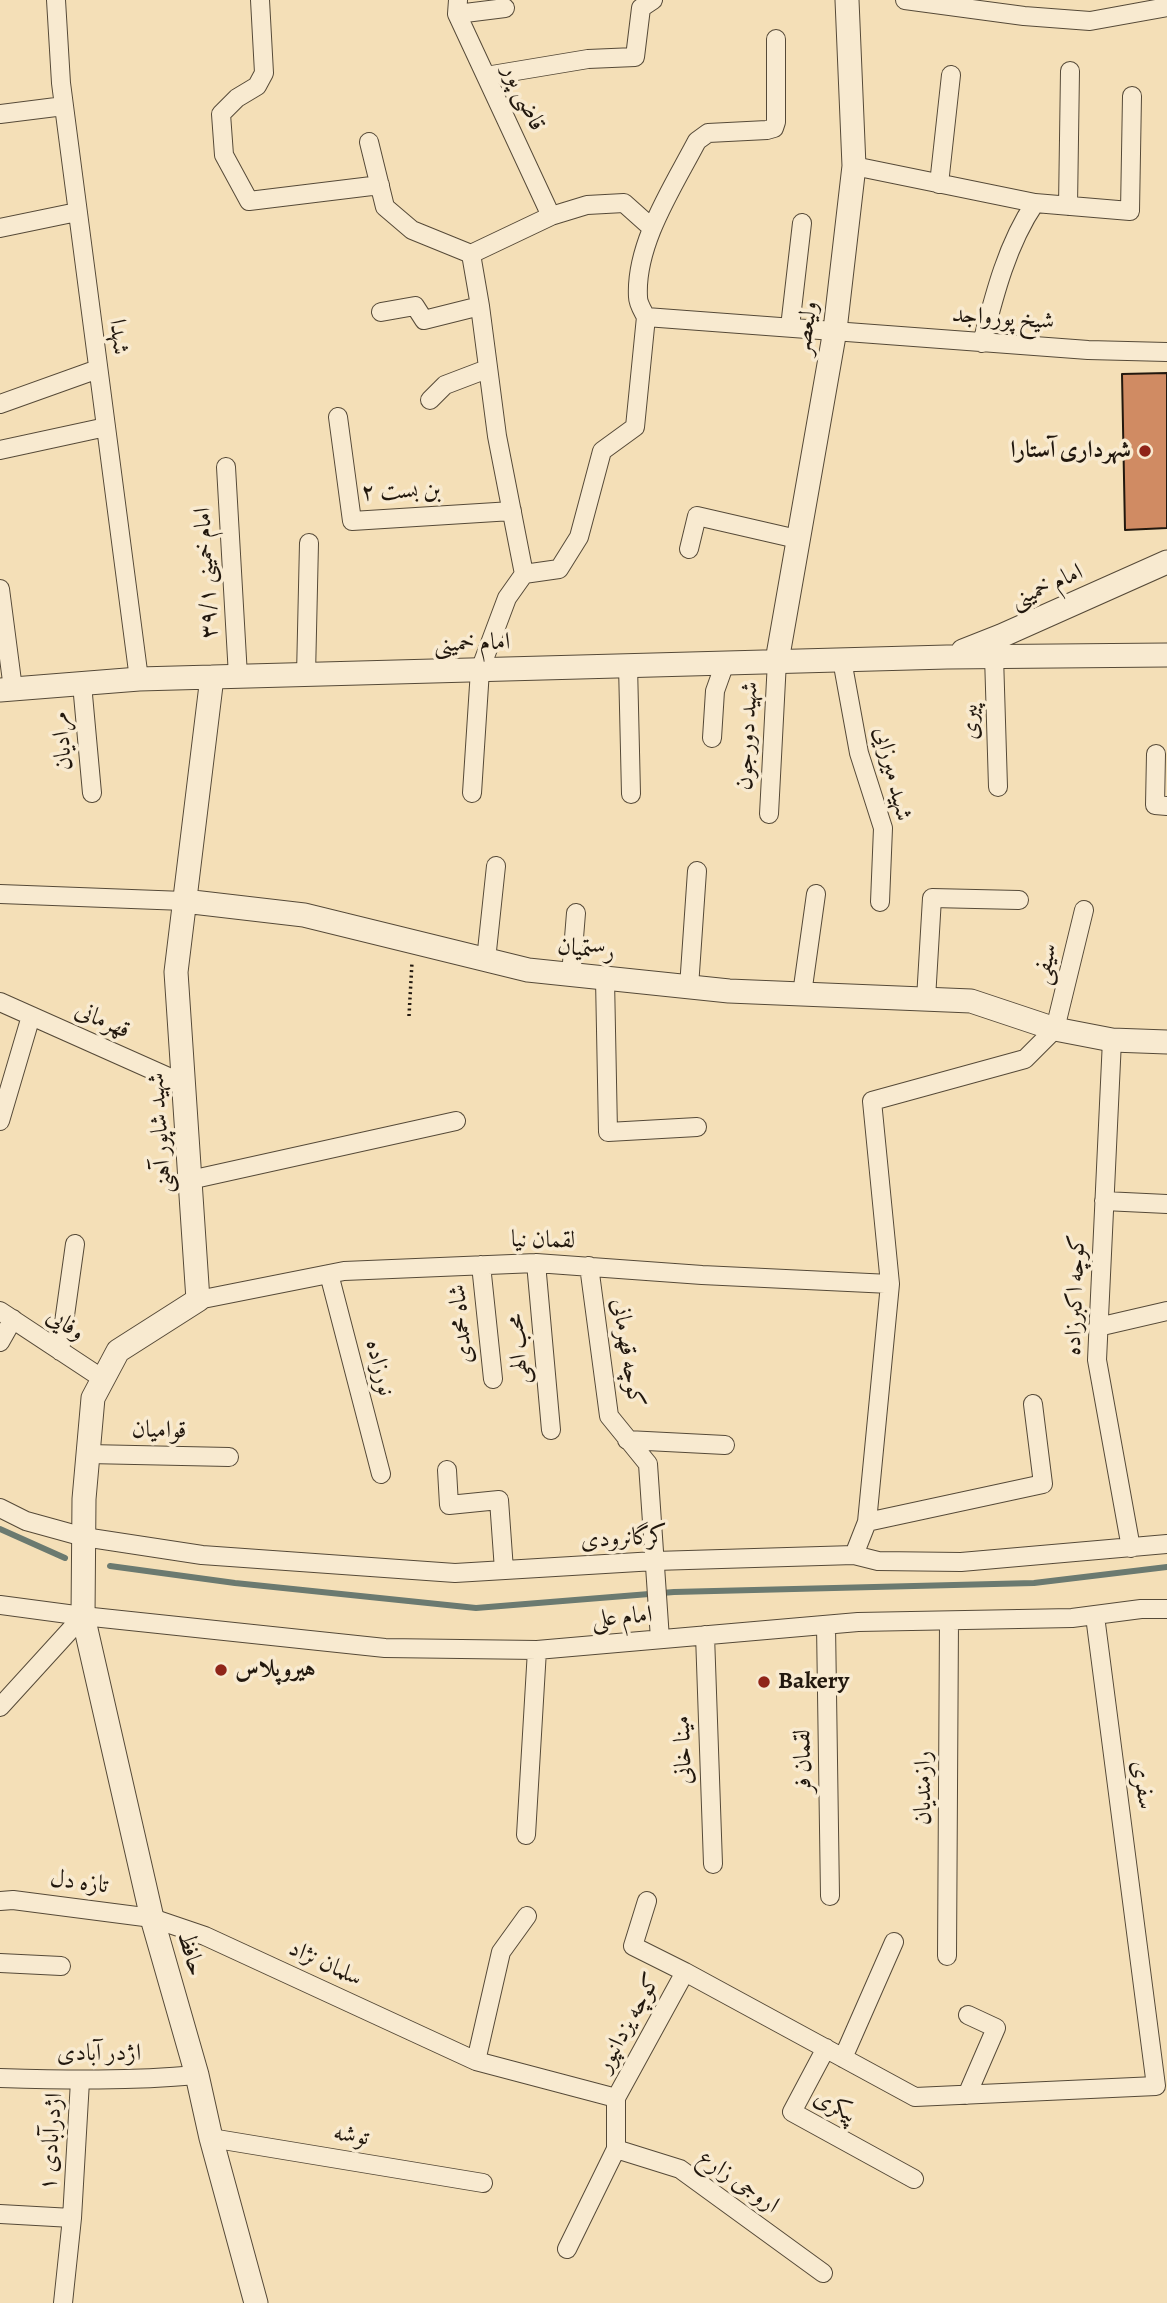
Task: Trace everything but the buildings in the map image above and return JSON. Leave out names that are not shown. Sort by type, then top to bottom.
[{"type":"street","name":"شهدا","points":[[55,0],[77,212],[139,679]]},
{"type":"street","points":[[260,0],[264,73],[257,86],[237,98],[221,114],[224,155],[249,201],[380,185]]},
{"type":"street","points":[[486,76],[588,58],[635,57],[641,8],[653,0]]},
{"type":"street","name":"ولیعصر","points":[[777,661],[835,330],[854,166],[847,0]]},
{"type":"street","points":[[905,0],[1024,16],[1090,21],[1167,8]]},
{"type":"street","points":[[458,7],[505,8]]},
{"type":"street","name":"قاضی پور","points":[[458,7],[486,76],[551,216]]},
{"type":"street","points":[[524,574],[559,569],[579,537],[602,451],[635,427],[646,317],[638,299],[643,252],[652,228],[702,136],[708,133],[774,128],[776,39]]},
{"type":"street","points":[[1068,206],[1070,71]]},
{"type":"street","points":[[939,184],[951,75]]},
{"type":"street","points":[[854,166],[1035,203],[1130,211],[1132,96]]},
{"type":"street","points":[[0,114],[64,106]]},
{"type":"street","points":[[369,142],[385,207],[412,230],[471,254],[551,216],[587,205],[624,203],[652,228]]},
{"type":"street","points":[[982,343],[1007,258],[1035,203]]},
{"type":"street","points":[[0,228],[77,212]]},
{"type":"street","points":[[790,327],[802,223]]},
{"type":"street","points":[[471,254],[497,436],[524,574],[507,598],[480,670],[472,793]]},
{"type":"street","points":[[381,312],[415,306],[424,320],[480,306]]},
{"type":"street","name":"شیخ پورواجد","points":[[646,317],[1088,351],[1167,352]]},
{"type":"street","points":[[0,404],[98,369]]},
{"type":"street","points":[[430,400],[445,385],[487,369]]},
{"type":"street","name":"بن بست ۲","points":[[338,417],[352,521],[512,512]]},
{"type":"street","points":[[0,450],[106,428]]},
{"type":"street","name":"امام خمینی ۳۹/۱","points":[[226,467],[238,676]]},
{"type":"street","points":[[690,549],[697,516],[797,539]]},
{"type":"street","points":[[306,675],[309,543]]},
{"type":"street","name":"امام خمینی","points":[[947,657],[1001,636],[1167,562]]},
{"type":"street","points":[[0,589],[6,690]]},
{"type":"street","name":"امام خمینی","points":[[6,690],[139,679],[238,676],[947,657],[1167,655]]},
{"type":"street","name":"پیری","points":[[994,656],[998,787]]},
{"type":"street","name":"شهید میرزایی","points":[[842,660],[859,753],[883,828],[880,902]]},
{"type":"street","name":"شهید دورجون","points":[[769,814],[777,661]]},
{"type":"street","points":[[712,738],[715,691],[725,663]]},
{"type":"street","points":[[628,666],[631,794]]},
{"type":"street","name":"شهید شاپور آهنی","points":[[198,1300],[176,972],[212,677]]},
{"type":"street","name":"مرادیان","points":[[82,684],[92,793]]},
{"type":"street","points":[[1156,754],[1155,805],[1167,806]]},
{"type":"street","points":[[486,960],[496,866]]},
{"type":"street","points":[[690,987],[697,871]]},
{"type":"street","name":"رستمیان","points":[[0,894],[184,901],[304,915],[527,970],[690,987],[971,1001],[1055,1029],[1112,1040],[1167,1042]]},
{"type":"street","points":[[802,994],[816,894]]},
{"type":"street","points":[[926,999],[932,898],[1019,900]]},
{"type":"street","name":"سیفی","points":[[1055,1029],[1084,910]]},
{"type":"street","points":[[571,975],[576,913]]},
{"type":"street","points":[[605,979],[608,1132],[697,1127]]},
{"type":"street","name":"قهرمانی","points":[[0,1002],[184,1084]]},
{"type":"street","points":[[0,1121],[31,1016]]},
{"type":"street","points":[[854,1556],[867,1522],[890,1284],[872,1101],[1025,1059],[1055,1029]]},
{"type":"street","name":"کوچه اکبرزاده","points":[[1112,1040],[1097,1360],[1131,1548]]},
{"type":"street","points":[[190,1180],[456,1121]]},
{"type":"street","points":[[1104,1202],[1167,1204]]},
{"type":"street","points":[[60,1350],[75,1244]]},
{"type":"street","name":"لقمان نیا","points":[[198,1300],[344,1271],[536,1263],[702,1275],[890,1284]]},
{"type":"street","name":"محب الهی","points":[[536,1263],[551,1430]]},
{"type":"street","name":"شاه محمدی","points":[[481,1265],[493,1379]]},
{"type":"street","name":"کوچه قهرمانی","points":[[589,1266],[609,1416],[648,1464],[660,1639]]},
{"type":"street","name":"نورزاده","points":[[329,1274],[381,1474]]},
{"type":"street","points":[[84,1537],[93,1398],[118,1351],[198,1300]]},
{"type":"street","points":[[1098,1327],[1167,1311]]},
{"type":"street","points":[[0,1342],[6,1315]]},
{"type":"street","name":"وفایی","points":[[6,1315],[103,1379]]},
{"type":"street","points":[[867,1522],[1043,1484],[1033,1404]]},
{"type":"street","points":[[627,1440],[725,1445]]},
{"type":"street","name":"قوامیان","points":[[88,1454],[229,1457]]},
{"type":"street","points":[[447,1470],[449,1505],[499,1500],[504,1570]]},
{"type":"street","name":"کرگانرودی","points":[[0,1508],[26,1521],[84,1537],[202,1555],[455,1573],[655,1561],[854,1556],[878,1561],[961,1562],[1167,1544]]},
{"type":"street","name":"حافظ","points":[[84,1537],[83,1616],[152,1918],[197,2075],[211,2138],[257,2303]]},
{"type":"street","name":"امام علی","points":[[0,1605],[385,1648],[537,1650],[858,1622],[1095,1616],[1141,1609],[1167,1609]]},
{"type":"street","points":[[1,1704],[83,1616]]},
{"type":"street","name":"سفری","points":[[967,2095],[1156,2086],[1095,1616]]},
{"type":"street","name":"رازمندیان","points":[[947,1956],[949,1620]]},
{"type":"street","name":"لقمان فر","points":[[826,1625],[830,1896]]},
{"type":"street","name":"مینا خانی","points":[[705,1635],[713,1864]]},
{"type":"street","points":[[526,1835],[537,1650]]},
{"type":"street","name":"تازه دل","points":[[0,1901],[13,1900],[152,1918]]},
{"type":"street","points":[[646,1901],[633,1946],[915,2097],[967,2095],[996,2028],[968,2015]]},
{"type":"street","points":[[476,2061],[501,1952],[527,1916]]},
{"type":"street","name":"سلمان نژاد","points":[[152,1918],[205,1936],[476,2061],[616,2098]]},
{"type":"street","points":[[843,2058],[894,1942]]},
{"type":"street","points":[[0,1963],[61,1966]]},
{"type":"street","name":"کوچه یزدانپور","points":[[616,2098],[685,1972]]},
{"type":"street","name":"پیکری","points":[[826,2049],[792,2112],[915,2179]]},
{"type":"street","name":"اژدر آبادی","points":[[0,2078],[80,2081],[197,2075]]},
{"type":"street","name":"اژدرآبادی ۱","points":[[0,2214],[72,2218],[80,2081]]},
{"type":"street","points":[[567,2249],[616,2149],[616,2098]]},
{"type":"street","name":"توشه","points":[[211,2138],[484,2183]]},
{"type":"street","name":"اروجی زارع","points":[[616,2149],[680,2169],[823,2273]]},
{"type":"street","points":[[63,2303],[72,2218]]},
{"type":"path","points":[[409,1016],[413,943]]},
{"type":"waterway","points":[[0,1529],[65,1558]]},
{"type":"waterway","points":[[110,1566],[235,1583],[476,1608],[674,1592],[1034,1583],[1167,1567]]},
{"type":"place","name":"شهرداری آستارا","points":[[1145,451]]},
{"type":"place","name":"هیروپلاس","points":[[221,1670]]},
{"type":"place","name":"Bakery","points":[[764,1682]]}]
